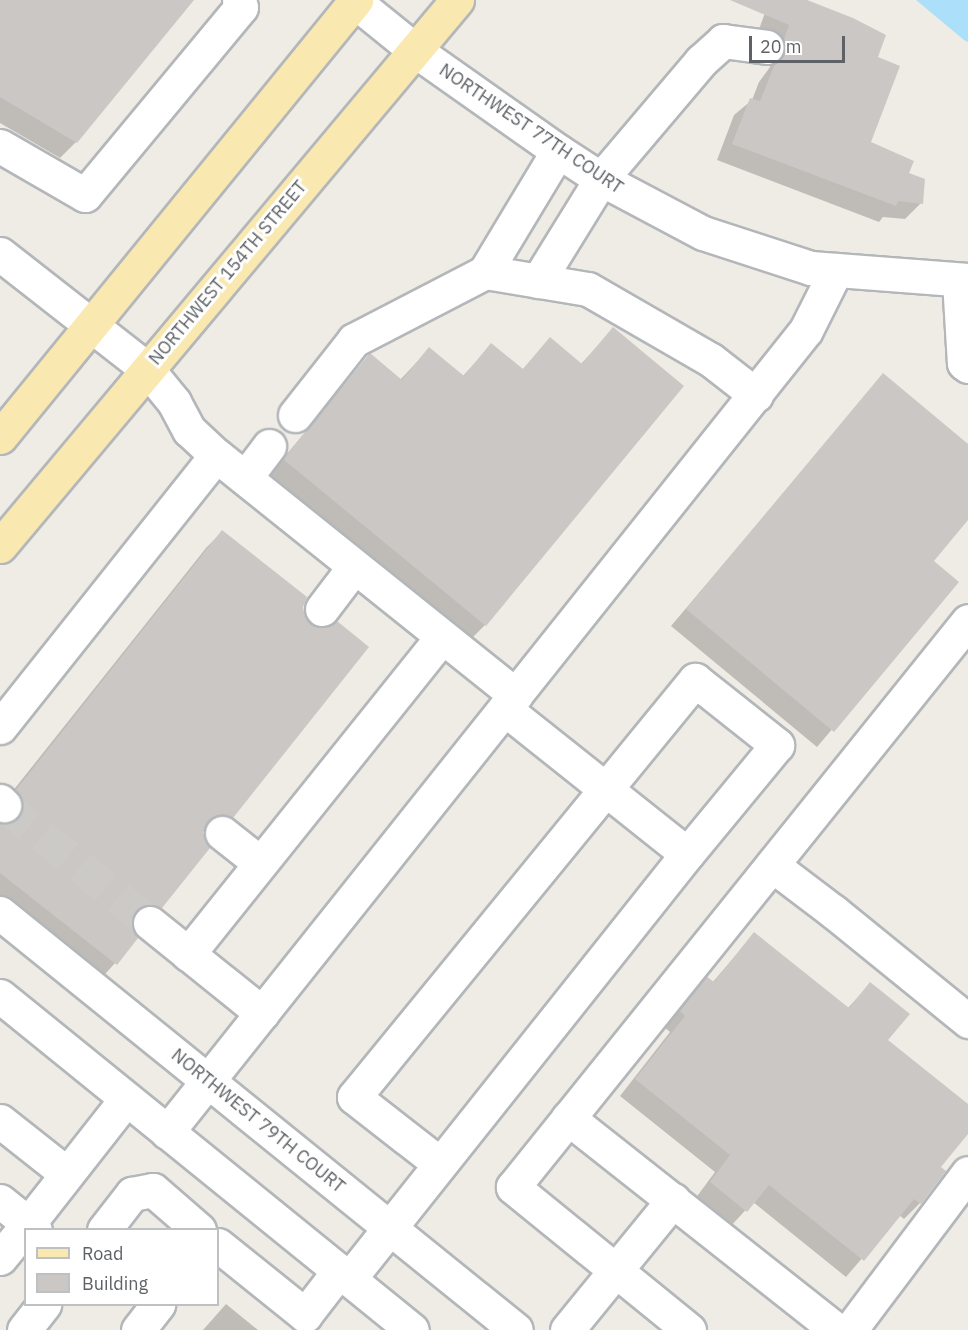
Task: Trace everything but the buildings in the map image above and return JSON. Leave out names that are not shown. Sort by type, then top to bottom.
[{"type":"main road","name":"NORTHWEST 154TH STREET","points":[[0,546],[457,0]]},
{"type":"main road","points":[[0,437],[355,1]]},
{"type":"street","points":[[0,146],[85,195],[241,7],[239,0]]},
{"type":"street","name":"NORTHWEST 77TH COURT","points":[[355,1],[416,51],[558,151],[601,179],[703,233],[811,267],[963,280]]},
{"type":"street","points":[[538,281],[601,179],[700,61],[723,40],[767,47]]},
{"type":"street","points":[[295,415],[354,340],[484,272],[558,151]]},
{"type":"street","points":[[0,254],[147,369],[174,402],[189,430],[216,455],[442,637],[604,789],[687,854]]},
{"type":"street","points":[[167,1132],[756,395],[806,330],[836,270]]},
{"type":"street","points":[[484,272],[588,289],[711,360],[756,395]]},
{"type":"street","points":[[963,280],[964,363],[968,366]]},
{"type":"street","points":[[245,478],[269,446]]},
{"type":"street","points":[[0,727],[216,455]]},
{"type":"street","points":[[330,615],[363,573]]},
{"type":"street","points":[[688,1330],[513,1187],[968,621]]},
{"type":"street","points":[[188,954],[442,637]]},
{"type":"street","points":[[219,1246],[300,1323],[389,1227],[440,1164],[687,854],[777,745],[695,680],[354,1096],[440,1164]]},
{"type":"street","points":[[222,833],[260,863]]},
{"type":"street","points":[[772,866],[834,912],[968,1021]]},
{"type":"street","name":"NORTHWEST 79TH COURT","points":[[0,913],[516,1330]]},
{"type":"street","points":[[150,923],[262,1013]]},
{"type":"street","points":[[0,996],[412,1330]]},
{"type":"street","points":[[0,1201],[31,1227],[67,1174],[126,1099]]},
{"type":"street","points":[[568,1118],[836,1330]]},
{"type":"street","points":[[0,1121],[67,1174]]},
{"type":"street","points":[[850,1330],[968,1173]]},
{"type":"street","points":[[106,1228],[132,1194],[153,1190],[197,1228]]},
{"type":"street","points":[[567,1330],[673,1200]]},
{"type":"street","points":[[0,1258],[24,1234]]},
{"type":"street","points":[[24,1330],[43,1306]]},
{"type":"street","points":[[138,1330],[157,1306]]},
{"type":"water","points":[[916,0],[968,0],[968,42],[964,40]]},
{"type":"tunnel","points":[[4,805],[150,923]]}]
